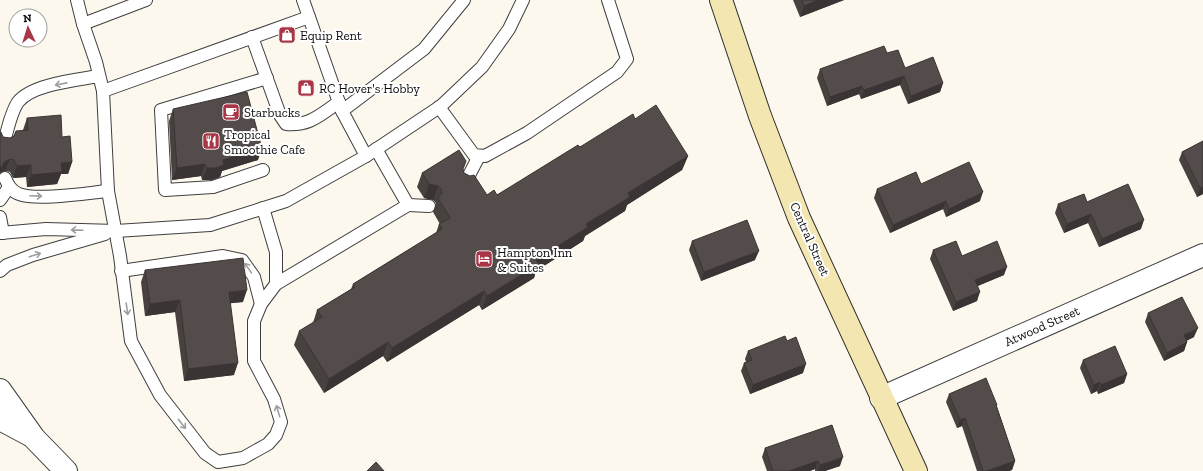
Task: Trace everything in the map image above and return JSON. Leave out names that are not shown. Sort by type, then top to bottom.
[{"type":"main road","name":"Central Street","points":[[721,0],[760,116],[799,218],[916,471]]},
{"type":"street","name":"Atwood Street","points":[[881,398],[1203,255]]},
{"type":"street","points":[[0,390],[34,438],[66,471]]},
{"type":"street","points":[[0,419],[34,438]]},
{"type":"lane","points":[[77,0],[83,24],[96,62],[103,91],[108,192],[116,231],[131,341],[160,395],[205,453],[218,462],[243,458],[268,444],[276,435],[281,422],[274,399],[254,361],[254,321],[261,304],[276,284],[408,205],[429,206]]},
{"type":"lane","points":[[83,24],[146,0]]},
{"type":"lane","points":[[303,0],[340,107],[366,156]]},
{"type":"lane","points":[[252,37],[280,115],[286,124],[297,125],[310,122],[340,107],[424,49],[464,0]]},
{"type":"lane","points":[[0,217],[2,233],[46,229],[116,231],[210,226],[286,201],[366,156],[439,107],[482,67],[509,29],[523,0]]},
{"type":"lane","points":[[439,107],[474,155],[486,156],[527,133],[617,72],[627,59],[608,0]]},
{"type":"lane","points":[[103,91],[309,18]]},
{"type":"lane","points":[[4,143],[11,118],[18,103],[28,93],[42,87],[99,76]]},
{"type":"lane","points":[[263,170],[213,187],[166,190],[161,110],[267,78]]},
{"type":"lane","points":[[376,149],[408,205]]},
{"type":"lane","points":[[466,183],[479,156]]},
{"type":"lane","points":[[0,200],[7,183],[18,194],[33,197],[108,192]]},
{"type":"lane","points":[[263,208],[276,252],[276,284]]},
{"type":"lane","points":[[0,271],[7,265],[33,255],[116,231]]},
{"type":"lane","points":[[122,271],[223,256],[242,260],[254,277],[261,304]]},
{"type":"building","points":[[802,0],[818,0],[804,6]]},
{"type":"building","points":[[884,46],[887,53],[898,50],[905,68],[933,57],[943,83],[911,96],[904,76],[864,90],[862,86],[830,97],[820,69]]},
{"type":"building","name":"Tropical Smoothie Cafe","points":[[247,92],[262,149],[223,160],[224,165],[216,168],[207,168],[205,164],[177,168],[173,109]]},
{"type":"building","name":"Hampton Inn & Suites","points":[[656,105],[688,156],[628,193],[630,197],[586,224],[588,227],[536,260],[539,264],[487,296],[484,291],[392,348],[388,342],[329,379],[299,331],[322,317],[317,310],[355,287],[353,284],[442,229],[439,224],[450,218],[438,198],[442,193],[441,189],[438,186],[429,184],[422,173],[459,150],[466,161],[463,169],[464,173],[470,176],[474,175],[487,195],[494,190],[497,195],[578,145],[580,147],[633,114],[635,119]]},
{"type":"building","points":[[61,115],[62,137],[70,136],[72,162],[61,163],[62,172],[31,175],[31,165],[17,166],[14,160],[10,159],[4,162],[2,167],[0,167],[0,132],[3,137],[10,138],[14,136],[16,131],[28,130],[27,118]]},
{"type":"building","points":[[1203,141],[1203,187],[1200,188],[1182,152]]},
{"type":"building","points":[[969,162],[983,192],[949,209],[946,201],[893,225],[877,189],[916,172],[921,184]]},
{"type":"building","points":[[1128,184],[1144,220],[1102,239],[1091,214],[1067,224],[1058,204],[1084,194],[1087,202]]},
{"type":"building","points":[[747,220],[759,251],[704,272],[692,241]]},
{"type":"building","points":[[956,241],[962,256],[997,241],[1007,267],[975,280],[980,292],[956,302],[933,250]]},
{"type":"building","points":[[243,258],[247,290],[229,292],[238,363],[188,369],[180,300],[150,304],[145,270]]},
{"type":"building","points":[[1182,297],[1198,328],[1184,335],[1187,342],[1167,353],[1148,313]]},
{"type":"building","points":[[785,336],[787,341],[796,337],[806,364],[753,385],[744,363],[752,360],[748,351]]},
{"type":"building","points":[[1115,346],[1127,374],[1101,385],[1100,382],[1094,385],[1083,360]]},
{"type":"building","points":[[986,378],[997,405],[1015,461],[983,471],[965,418],[960,420],[949,394]]},
{"type":"building","points":[[832,425],[843,457],[820,465],[818,461],[789,471],[773,471],[765,448]]},
{"type":"building","points":[[376,462],[384,471],[367,471]]},
{"type":"place","name":"Equip Rent","points":[[287,35]]},
{"type":"place","name":"RC Hover's Hobby","points":[[306,88]]},
{"type":"place","name":"Starbucks","points":[[231,112]]},
{"type":"place","name":"Tropical Smoothie Cafe","points":[[211,141]]},
{"type":"place","name":"Hampton Inn & Suites","points":[[484,259]]}]
